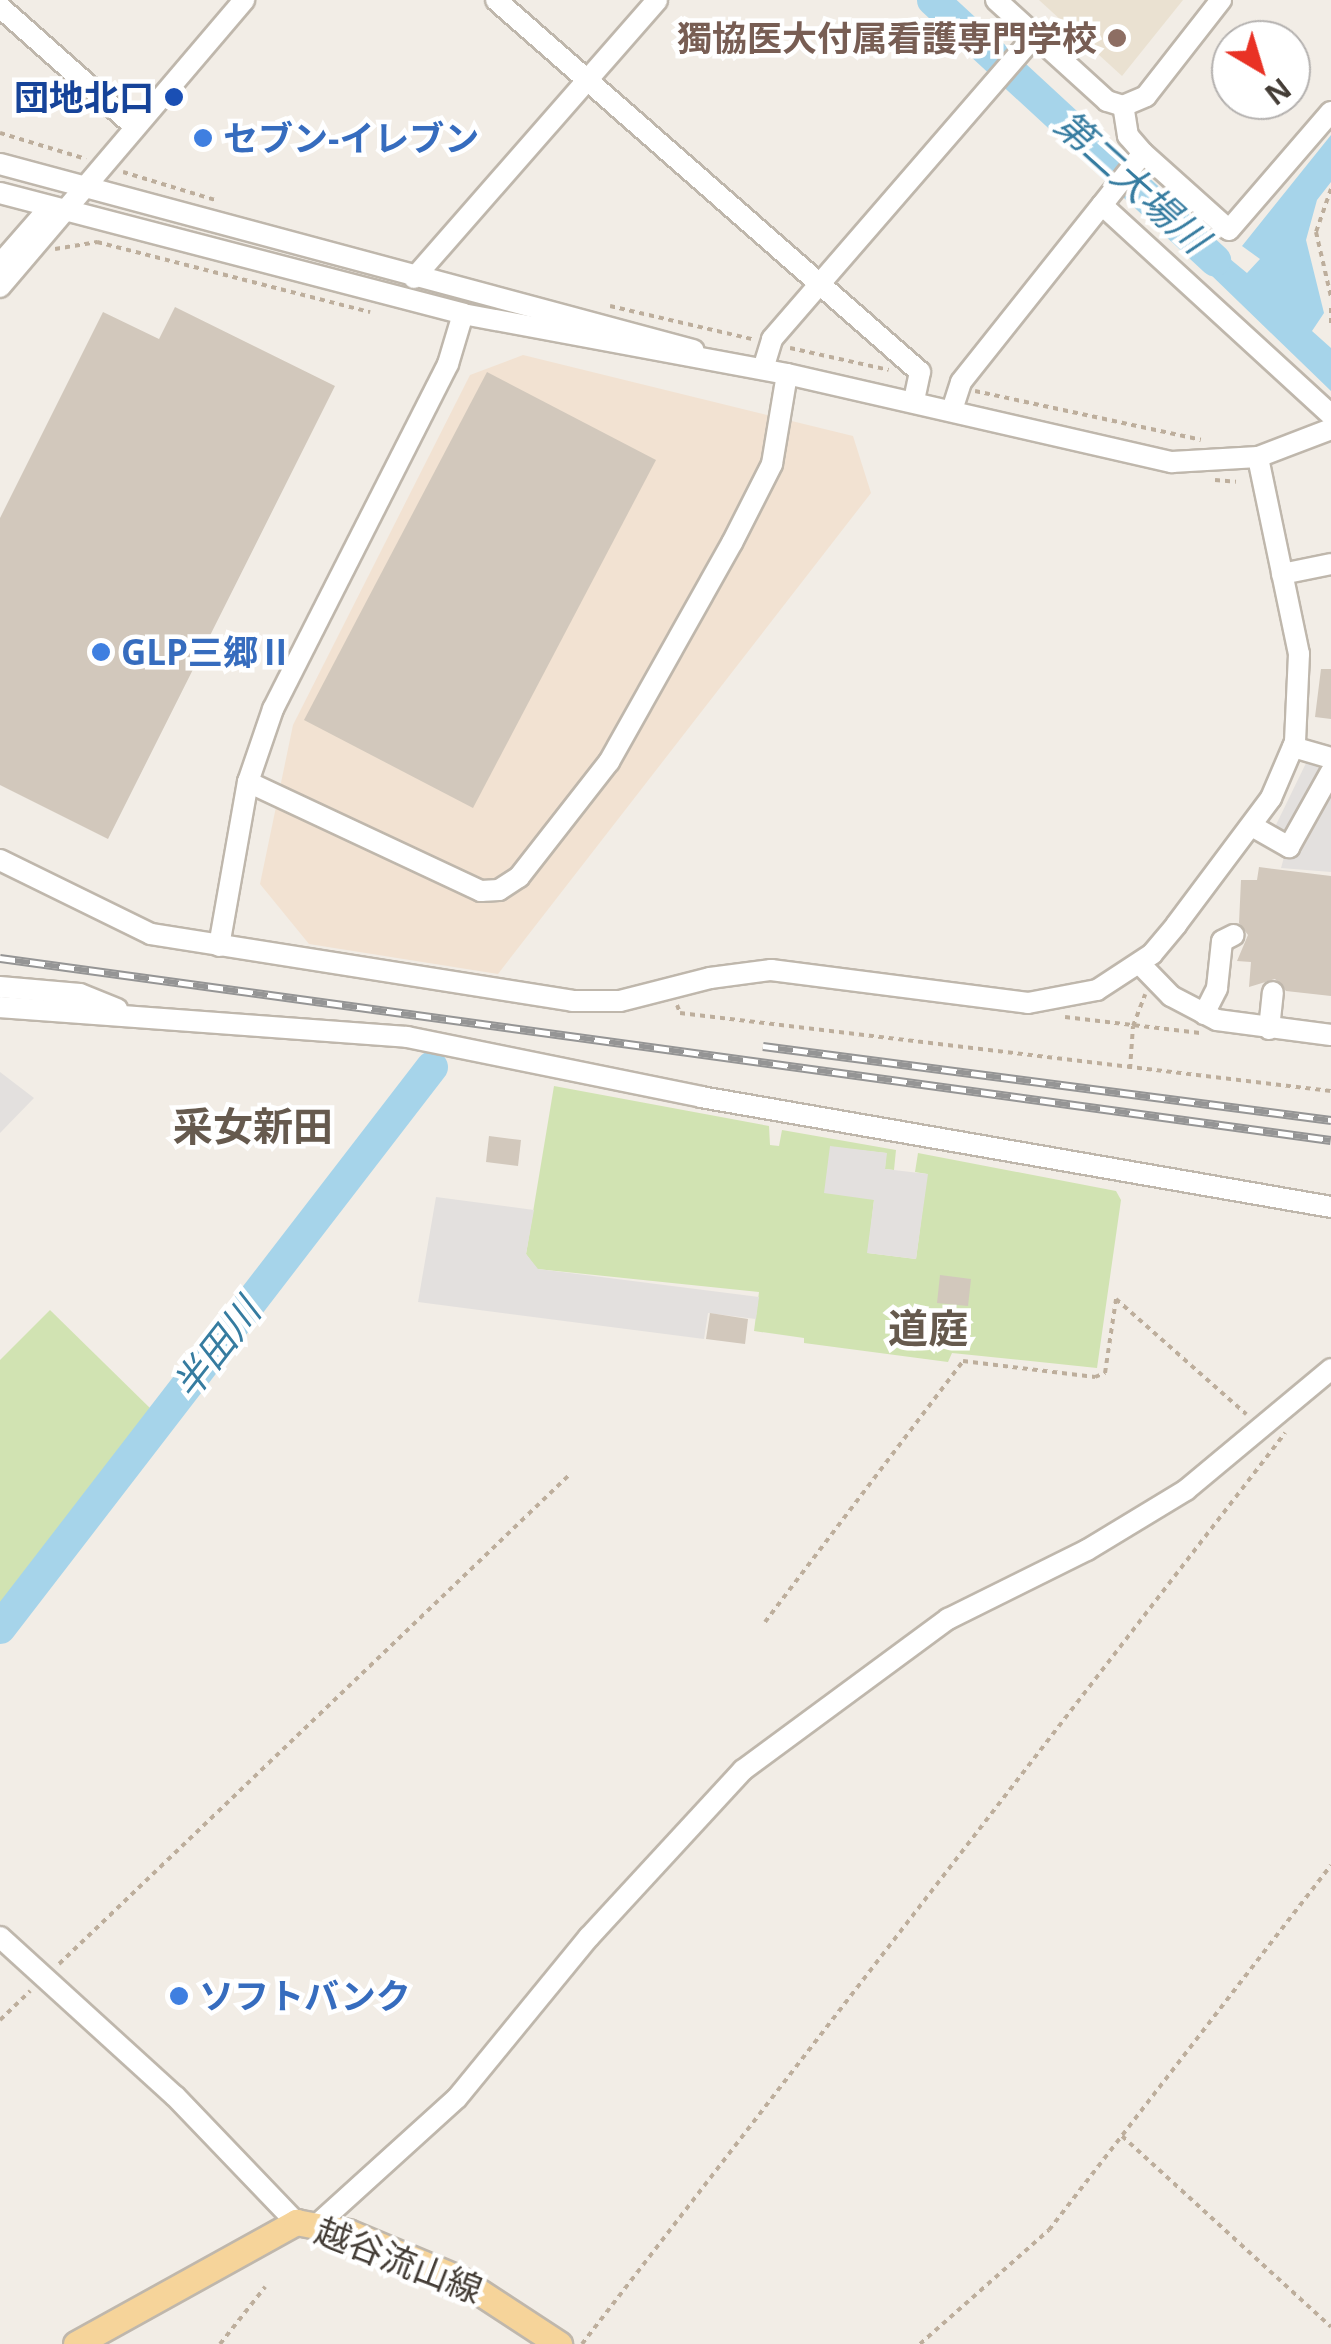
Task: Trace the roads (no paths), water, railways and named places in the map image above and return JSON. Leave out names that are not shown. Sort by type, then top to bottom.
[{"type":"main road","name":"越谷流山線","points":[[76,2344],[308,2223],[458,2278],[559,2344]]},
{"type":"street","points":[[0,287],[39,244],[62,208],[244,0]]},
{"type":"street","points":[[496,0],[820,283],[919,376],[914,401]]},
{"type":"street","points":[[414,278],[657,0]]},
{"type":"street","points":[[996,0],[1107,102],[1124,106],[1146,96],[1221,0]]},
{"type":"street","points":[[0,7],[134,126]]},
{"type":"street","points":[[762,369],[770,343],[1035,36]]},
{"type":"street","points":[[1124,106],[1136,159],[1229,230],[1331,112]]},
{"type":"street","points":[[952,410],[958,387],[1136,159]]},
{"type":"street","points":[[0,164],[414,278],[601,322],[737,364]]},
{"type":"street","points":[[0,193],[463,314],[787,374],[1172,462],[1258,457],[1331,430]]},
{"type":"street","points":[[1106,197],[1331,415]]},
{"type":"street","points":[[0,264],[42,216],[62,208]]},
{"type":"street","points":[[219,946],[248,782],[273,709],[448,364],[463,314]]},
{"type":"street","points":[[248,782],[481,890],[499,890],[519,877],[609,762],[732,543],[772,464],[787,374]]},
{"type":"street","points":[[0,860],[127,926],[219,946],[601,1003],[772,970],[1050,1002],[1098,990],[1140,964],[1252,826],[1293,747],[1301,678],[1258,457]]},
{"type":"street","points":[[1282,574],[1331,564]]},
{"type":"street","points":[[1293,747],[1331,758]]},
{"type":"street","points":[[1252,826],[1289,847],[1322,802],[1331,772]]},
{"type":"street","points":[[1204,1014],[1216,988],[1222,941],[1234,935]]},
{"type":"street","points":[[1140,964],[1171,996],[1204,1014],[1269,1029],[1331,1035]]},
{"type":"street","points":[[0,987],[80,994],[137,1017]]},
{"type":"street","points":[[1269,1029],[1273,992]]},
{"type":"street","points":[[0,1007],[407,1038],[701,1097],[1329,1208]]},
{"type":"street","points":[[0,1936],[308,2223],[457,2098],[589,1937],[744,1770],[900,1649],[1162,1506],[1331,1368]]},
{"type":"water","points":[[1331,135],[1331,182],[1317,200],[1306,240],[1324,313],[1312,331],[1331,348],[1331,391],[1177,242],[1190,226],[1247,273],[1260,259],[1242,246]]},
{"type":"waterway","name":"第二大場川","points":[[933,0],[1215,260]]},
{"type":"waterway","name":"半田川","points":[[0,1628],[432,1067]]},
{"type":"railway","points":[[0,958],[1331,1140]]},
{"type":"railway","points":[[763,1046],[1331,1120]]},
{"type":"place","name":"獨協医大付属看護専門学校","points":[[1117,38]]},
{"type":"place","name":"団地北口","points":[[174,97]]},
{"type":"place","name":"セブン-イレブン","points":[[203,138]]},
{"type":"place","name":"GLP三郷Ⅱ","points":[[101,652]]},
{"type":"place","name":"ソフトバンク","points":[[179,1996]]},
{"type":"district","name":"采女新田","points":[[253,1126]]},
{"type":"district","name":"道庭","points":[[928,1328]]}]
